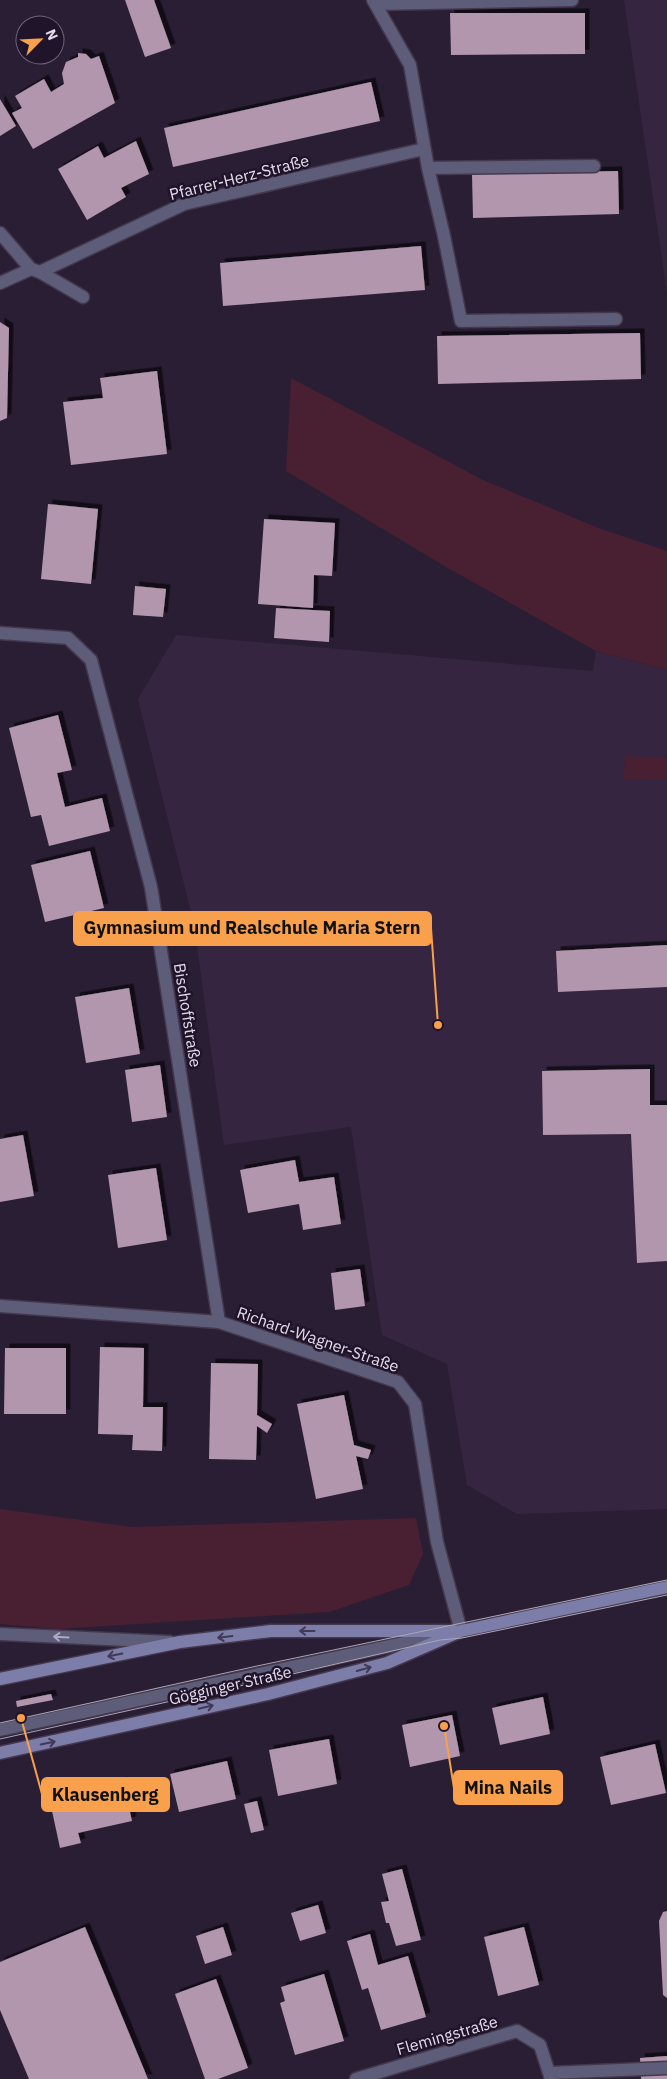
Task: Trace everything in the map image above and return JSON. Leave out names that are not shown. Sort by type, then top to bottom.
[{"type":"main road","name":"Gögginger Straße","points":[[0,1753],[268,1694],[387,1663],[461,1631],[667,1587]]},
{"type":"main road","name":"Gögginger Straße","points":[[0,1679],[180,1642],[271,1631],[461,1631]]},
{"type":"street","points":[[572,0],[375,2],[410,65],[424,149],[462,321],[616,319]]},
{"type":"street","name":"Pfarrer-Herz-Straße","points":[[0,283],[36,270],[184,204],[424,149]]},
{"type":"street","points":[[428,168],[594,166]]},
{"type":"street","points":[[0,233],[36,270],[83,297]]},
{"type":"street","name":"Bischoffstraße","points":[[0,633],[68,638],[91,660],[151,887],[219,1322]]},
{"type":"street","name":"Richard-Wagner-Straße","points":[[0,1306],[219,1322],[398,1382],[415,1404],[437,1542],[461,1631]]},
{"type":"street","points":[[0,1730],[461,1631]]},
{"type":"street","points":[[0,1634],[180,1642]]},
{"type":"street","name":"Flemingstraße","points":[[356,2079],[517,2031],[540,2045],[550,2076]]},
{"type":"street","points":[[550,2076],[667,2068]]},
{"type":"shaded area","points":[[624,0],[667,0],[667,293]]},
{"type":"shaded area","points":[[291,378],[483,480],[601,529],[667,551],[667,670],[596,651],[446,567],[286,471]]},
{"type":"shaded area","points":[[176,635],[593,671],[596,651],[667,670],[667,1509],[517,1514],[467,1485],[447,1364],[382,1335],[351,1127],[224,1145],[194,924],[138,699]]},
{"type":"shaded area","points":[[625,756],[667,758],[667,780],[624,779]]},
{"type":"shaded area","points":[[0,1509],[132,1527],[416,1518],[423,1554],[409,1585],[329,1612],[57,1629],[0,1624]]},
{"type":"building","points":[[125,0],[154,0],[171,48],[145,57]]},
{"type":"building","points":[[450,13],[585,13],[585,54],[451,55]]},
{"type":"building","points":[[78,53],[86,54],[91,59],[99,56],[115,103],[33,149],[12,113],[22,108],[15,96],[44,79],[51,92],[64,84],[62,73],[66,62],[78,57]]},
{"type":"building","points":[[371,82],[380,121],[173,167],[164,128]]},
{"type":"building","points":[[0,99],[16,126],[0,136]]},
{"type":"building","points":[[136,141],[149,174],[121,188],[126,197],[87,220],[58,169],[98,146],[104,158]]},
{"type":"building","points":[[618,171],[619,214],[473,218],[472,174]]},
{"type":"building","points":[[421,246],[425,290],[223,306],[220,263]]},
{"type":"building","points":[[0,322],[9,328],[7,418],[0,421]]},
{"type":"building","points":[[640,333],[641,379],[438,384],[437,336]]},
{"type":"building","points":[[157,371],[167,454],[71,465],[63,402],[103,398],[100,378]]},
{"type":"building","points":[[48,504],[98,509],[91,584],[41,579]]},
{"type":"building","points":[[264,519],[335,523],[332,576],[314,575],[313,608],[258,604]]},
{"type":"building","points":[[135,586],[166,589],[163,617],[133,615]]},
{"type":"building","points":[[276,608],[330,611],[329,642],[274,638]]},
{"type":"building","points":[[58,715],[72,770],[57,773],[65,807],[102,798],[110,831],[49,846],[41,815],[31,817],[9,728]]},
{"type":"building","points":[[90,851],[104,908],[45,922],[31,865]]},
{"type":"building","points":[[667,945],[667,987],[558,992],[556,951]]},
{"type":"building","points":[[129,988],[140,1054],[86,1063],[75,997]]},
{"type":"building","points":[[160,1065],[167,1117],[132,1122],[125,1070]]},
{"type":"building","points":[[650,1069],[650,1105],[667,1105],[667,1261],[637,1263],[631,1134],[543,1135],[542,1071]]},
{"type":"building","points":[[23,1135],[34,1196],[0,1202],[0,1139]]},
{"type":"building","points":[[295,1160],[299,1182],[334,1177],[341,1224],[303,1230],[299,1204],[248,1213],[240,1170]]},
{"type":"building","points":[[156,1168],[167,1240],[118,1248],[108,1175]]},
{"type":"building","points":[[360,1269],[365,1306],[335,1310],[331,1273]]},
{"type":"building","points":[[100,1347],[144,1348],[143,1407],[163,1407],[162,1451],[132,1450],[133,1435],[98,1434]]},
{"type":"building","points":[[5,1348],[66,1348],[66,1414],[4,1414]]},
{"type":"building","points":[[211,1363],[258,1364],[257,1415],[272,1424],[267,1433],[257,1426],[256,1460],[209,1459]]},
{"type":"building","points":[[344,1395],[354,1445],[371,1450],[368,1459],[356,1456],[363,1489],[316,1499],[297,1404]]},
{"type":"building","points":[[51,1694],[53,1700],[17,1707],[16,1701]]},
{"type":"building","points":[[543,1697],[550,1734],[500,1745],[492,1708]]},
{"type":"building","points":[[452,1715],[460,1756],[410,1767],[402,1725]]},
{"type":"building","points":[[329,1739],[337,1784],[278,1796],[269,1750]]},
{"type":"building","points":[[655,1744],[666,1793],[611,1805],[600,1757]]},
{"type":"building","points":[[227,1761],[236,1799],[179,1812],[170,1774]]},
{"type":"building","points":[[123,1781],[132,1821],[78,1833],[81,1843],[60,1848],[49,1797]]},
{"type":"building","points":[[257,1801],[264,1830],[251,1833],[244,1804]]},
{"type":"building","points":[[402,1869],[421,1940],[396,1946],[389,1923],[386,1923],[381,1902],[389,1901],[382,1874]]},
{"type":"building","points":[[318,1905],[326,1933],[300,1941],[291,1913]]},
{"type":"building","points":[[667,1911],[667,1998],[663,1995],[659,1921],[663,1912]]},
{"type":"building","points":[[85,1927],[148,2079],[29,2079],[0,2010],[0,1962]]},
{"type":"building","points":[[223,1927],[232,1955],[205,1964],[196,1936]]},
{"type":"building","points":[[524,1927],[539,1985],[498,1996],[484,1937]]},
{"type":"building","points":[[370,1934],[378,1965],[408,1956],[426,2017],[381,2030],[368,1988],[362,1990],[347,1941]]},
{"type":"building","points":[[324,1974],[344,2041],[295,2055],[280,2003],[285,2001],[281,1987]]},
{"type":"building","points":[[216,1979],[248,2068],[218,2079],[205,2079],[175,1994]]},
{"type":"building","points":[[667,2056],[667,2079],[641,2079],[640,2058]]},
{"type":"tram line","points":[[0,1723],[257,1666],[667,1580]]},
{"type":"tram line","points":[[0,1739],[440,1640],[462,1638],[667,1595]]},
{"type":"place","name":"Gymnasium und Realschule Maria Stern","points":[[438,1025]]},
{"type":"place","name":"Klausenberg","points":[[21,1718]]},
{"type":"place","name":"Mina Nails","points":[[444,1726]]}]
